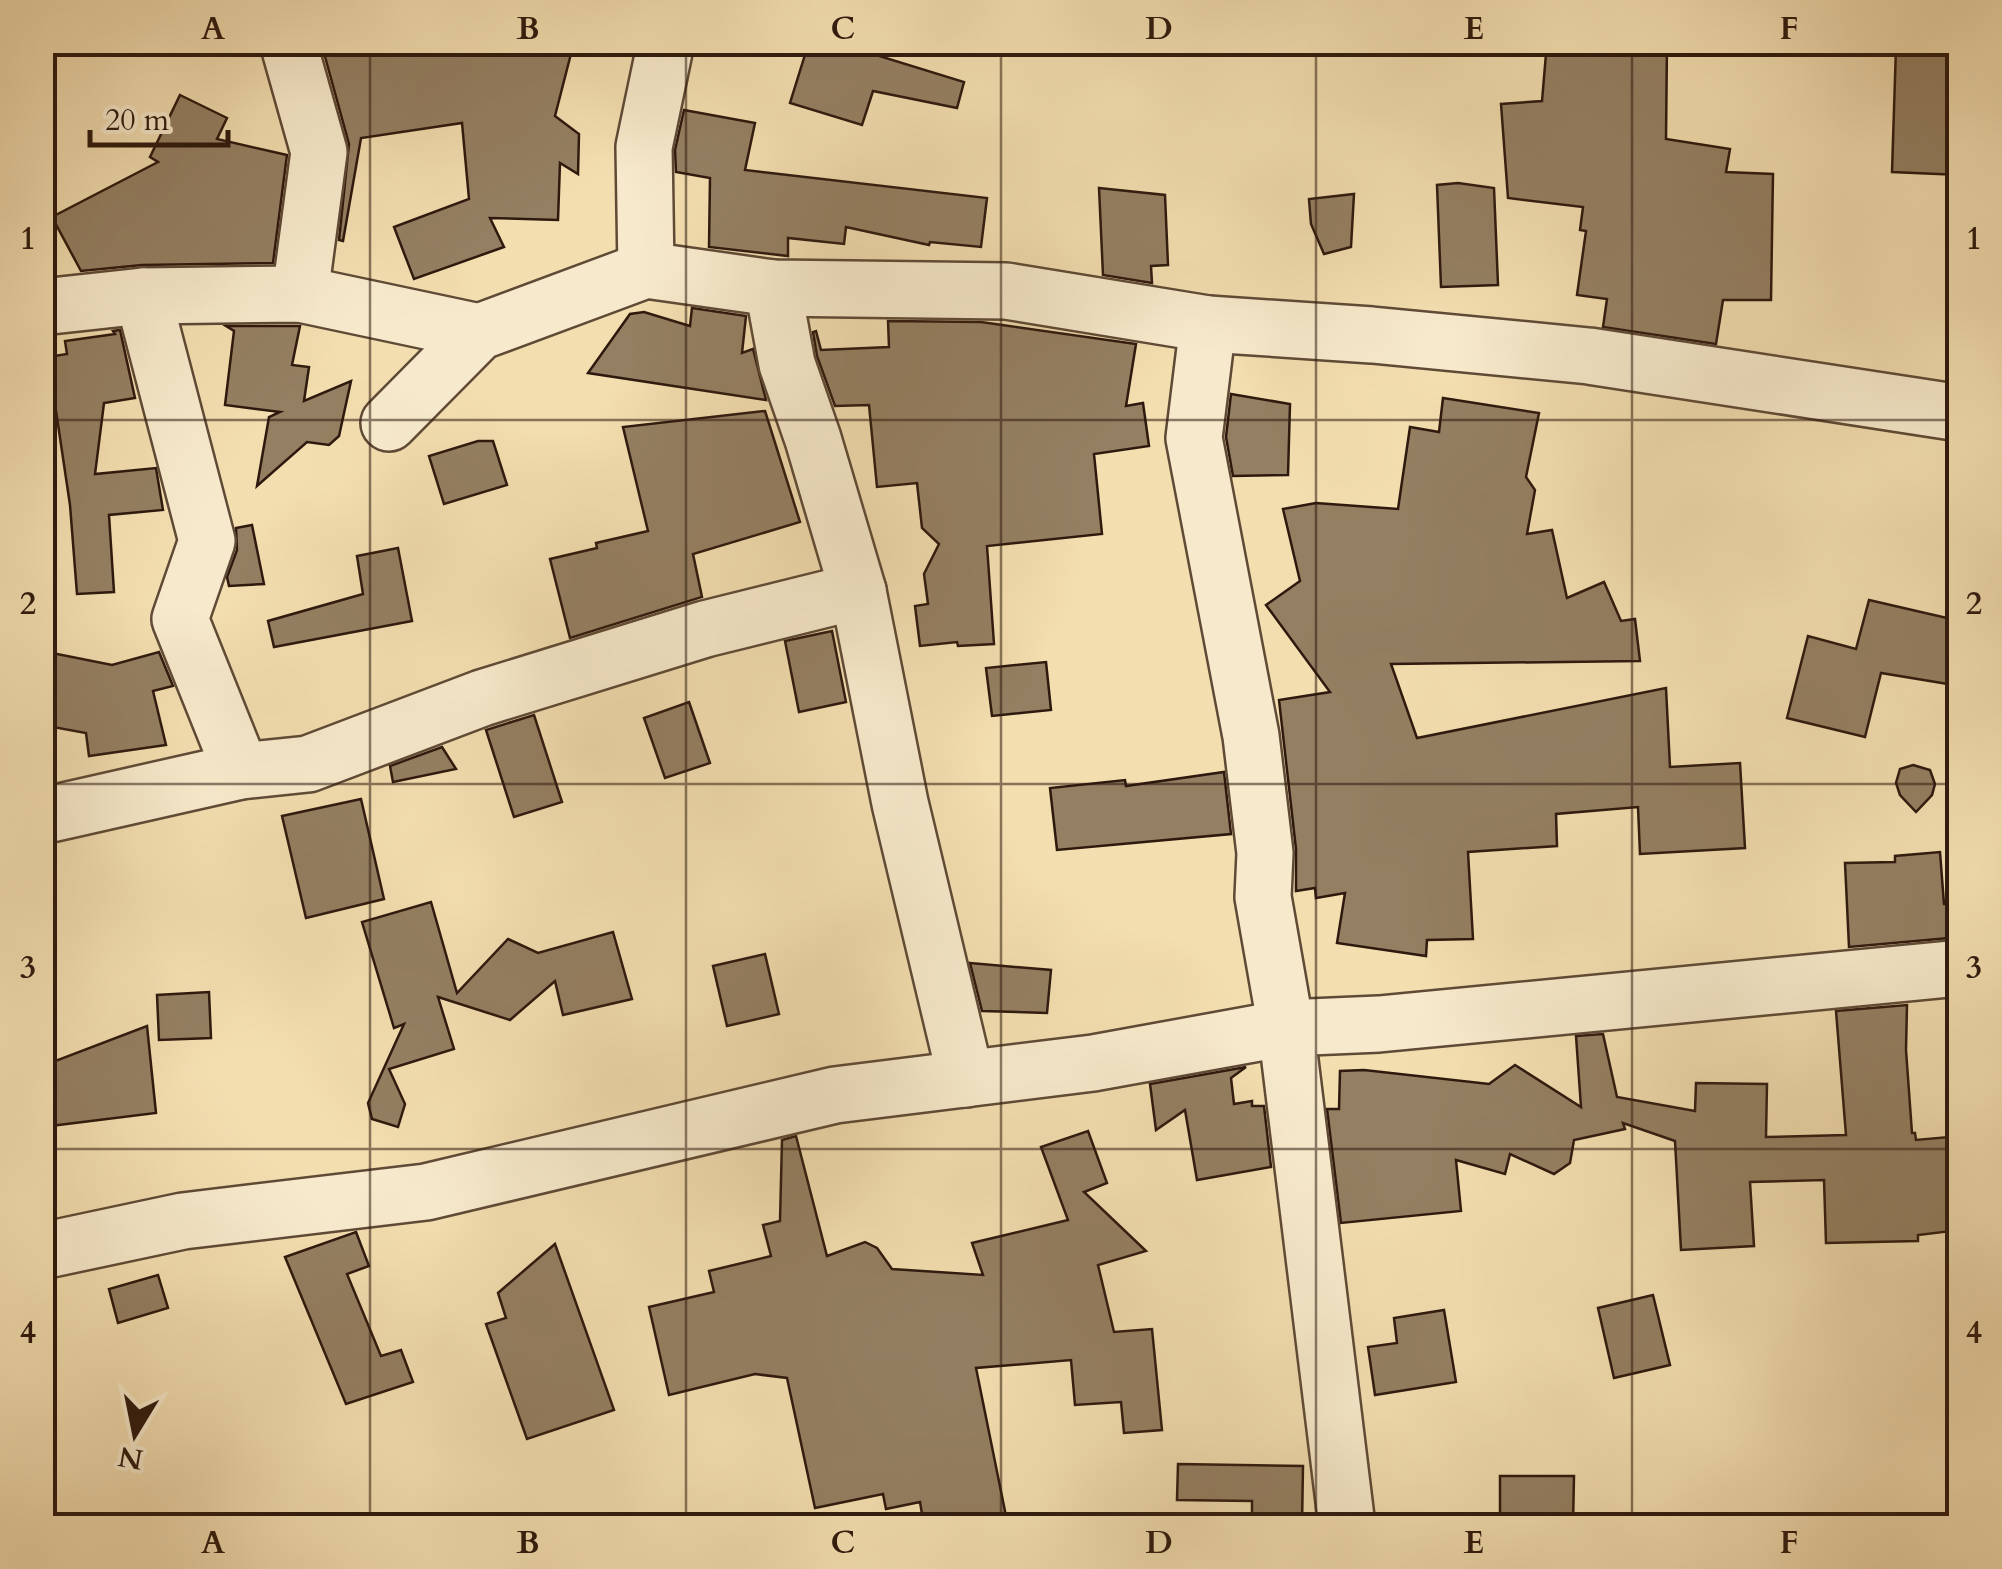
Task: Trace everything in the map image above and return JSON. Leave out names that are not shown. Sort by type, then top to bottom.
[{"type":"street","points":[[288,42],[318,152],[300,294]]},
{"type":"street","points":[[646,270],[644,147],[666,42]]},
{"type":"street","points":[[390,424],[479,332],[646,270],[772,288],[1006,290],[1208,324],[1589,356],[1960,413]]},
{"type":"street","points":[[772,288],[786,364],[813,439],[858,591],[900,803],[966,1079]]},
{"type":"street","points":[[42,307],[143,296],[300,294],[479,332]]},
{"type":"street","points":[[143,296],[207,541],[180,619],[242,771]]},
{"type":"street","points":[[1208,324],[1194,438],[1251,736],[1265,853],[1262,898],[1286,1028],[1347,1526]]},
{"type":"street","points":[[42,816],[242,771],[308,764],[482,698],[706,629],[858,591]]},
{"type":"street","points":[[42,1251],[183,1221],[426,1192],[835,1095],[1094,1064],[1286,1028],[1378,1024],[1960,968]]},
{"type":"building","points":[[321,42],[574,42],[555,116],[579,134],[578,174],[560,163],[558,220],[490,218],[504,247],[414,279],[394,227],[469,199],[462,123],[361,138],[343,241],[339,240],[349,144]]},
{"type":"building","points":[[809,42],[834,42],[964,82],[957,108],[873,91],[862,125],[790,103]]},
{"type":"building","points":[[1547,42],[1667,42],[1666,139],[1730,149],[1726,172],[1773,174],[1771,300],[1723,300],[1716,344],[1603,327],[1607,299],[1577,295],[1586,231],[1580,230],[1583,207],[1508,198],[1501,104],[1542,101]]},
{"type":"building","points":[[1896,47],[1960,50],[1960,175],[1892,172]]},
{"type":"building","points":[[180,95],[227,118],[217,139],[287,155],[273,263],[142,265],[81,271],[52,217],[158,162],[150,157]]},
{"type":"building","points":[[684,110],[755,123],[745,170],[987,198],[981,247],[930,242],[929,245],[846,227],[844,244],[788,238],[788,256],[709,247],[710,178],[676,172],[675,150]]},
{"type":"building","points":[[1458,183],[1494,188],[1498,285],[1441,287],[1437,185]]},
{"type":"building","points":[[1099,188],[1165,195],[1168,265],[1151,266],[1152,283],[1103,275]]},
{"type":"building","points":[[1354,194],[1351,247],[1324,254],[1311,224],[1309,199]]},
{"type":"building","points":[[692,308],[746,316],[742,353],[753,349],[766,400],[588,373],[630,314],[644,312],[690,326]]},
{"type":"building","points":[[888,321],[981,322],[1136,344],[1126,406],[1143,403],[1149,446],[1094,454],[1102,534],[987,546],[994,644],[920,646],[915,606],[928,604],[924,574],[939,544],[922,528],[917,483],[877,487],[869,405],[835,406],[817,356],[813,332],[816,331],[821,350],[889,347]]},
{"type":"building","points":[[226,326],[300,326],[292,365],[309,367],[304,401],[351,381],[339,436],[329,445],[307,442],[257,486],[269,417],[280,412],[225,405],[234,331]]},
{"type":"building","points":[[120,330],[135,398],[104,403],[95,474],[156,468],[163,510],[109,515],[114,592],[77,594],[70,505],[48,357],[67,354],[65,341]]},
{"type":"building","points":[[1231,394],[1290,404],[1288,475],[1233,476],[1226,437]]},
{"type":"building","points":[[1443,398],[1539,413],[1526,477],[1535,490],[1527,534],[1552,530],[1567,598],[1604,582],[1621,621],[1635,619],[1640,661],[1391,664],[1417,738],[1666,688],[1670,767],[1740,763],[1745,848],[1640,854],[1638,807],[1556,814],[1557,846],[1468,852],[1473,939],[1427,940],[1426,956],[1337,943],[1345,893],[1316,898],[1315,888],[1296,891],[1296,849],[1279,700],[1330,692],[1266,605],[1300,581],[1283,509],[1316,503],[1398,509],[1410,427],[1439,432]]},
{"type":"building","points":[[765,411],[800,522],[693,554],[702,597],[570,638],[550,559],[648,531],[623,427]]},
{"type":"building","points":[[478,441],[493,441],[507,485],[444,504],[429,456]]},
{"type":"building","points":[[252,525],[264,584],[229,586],[227,577],[237,550],[236,528]]},
{"type":"building","points":[[398,548],[412,621],[274,647],[268,621],[363,594],[357,556]]},
{"type":"building","points":[[1869,600],[1960,621],[1960,686],[1881,673],[1865,737],[1787,718],[1808,636],[1856,649]]},
{"type":"building","points":[[832,631],[846,702],[799,712],[785,641]]},
{"type":"building","points":[[42,651],[112,665],[159,652],[173,686],[153,691],[166,745],[89,756],[86,733],[42,725]]},
{"type":"building","points":[[1046,662],[1051,710],[992,716],[986,668]]},
{"type":"building","points":[[689,702],[710,763],[665,778],[644,718]]},
{"type":"building","points":[[534,715],[562,802],[514,817],[486,730]]},
{"type":"building","points":[[442,747],[456,769],[393,782],[390,766]]},
{"type":"building","points":[[1913,765],[1930,770],[1935,784],[1932,795],[1916,812],[1900,795],[1896,783],[1900,769]]},
{"type":"building","points":[[1224,772],[1231,834],[1057,850],[1050,788],[1125,780],[1126,786]]},
{"type":"building","points":[[361,799],[384,899],[306,918],[282,816]]},
{"type":"building","points":[[1940,852],[1944,904],[1960,903],[1960,937],[1849,947],[1845,863],[1895,862],[1895,856]]},
{"type":"building","points":[[431,902],[457,993],[508,939],[538,953],[613,932],[632,999],[563,1015],[555,981],[510,1020],[438,997],[454,1049],[389,1069],[405,1104],[398,1127],[372,1119],[368,1103],[404,1024],[394,1028],[362,922]]},
{"type":"building","points":[[765,954],[779,1014],[727,1026],[713,966]]},
{"type":"building","points":[[970,963],[1051,970],[1047,1013],[982,1011]]},
{"type":"building","points":[[209,992],[211,1038],[159,1040],[157,995]]},
{"type":"building","points":[[1907,1005],[1912,1133],[1916,1140],[1960,1136],[1960,1230],[1918,1235],[1918,1241],[1826,1243],[1824,1180],[1750,1182],[1754,1246],[1681,1250],[1675,1141],[1623,1123],[1625,1129],[1574,1140],[1570,1163],[1554,1174],[1510,1154],[1505,1174],[1456,1160],[1461,1211],[1341,1223],[1327,1109],[1339,1109],[1340,1071],[1364,1070],[1489,1084],[1515,1065],[1581,1107],[1576,1036],[1603,1034],[1617,1097],[1695,1111],[1696,1083],[1767,1084],[1766,1137],[1846,1135],[1836,1011]]},
{"type":"building","points":[[147,1026],[156,1113],[42,1127],[42,1066]]},
{"type":"building","points":[[1246,1067],[1231,1078],[1234,1104],[1252,1101],[1252,1106],[1264,1106],[1271,1167],[1197,1180],[1185,1110],[1156,1130],[1150,1084]]},
{"type":"building","points":[[1088,1131],[1107,1183],[1084,1192],[1146,1251],[1098,1265],[1114,1332],[1152,1329],[1162,1430],[1124,1433],[1121,1402],[1075,1405],[1071,1360],[976,1368],[1007,1521],[924,1526],[920,1502],[886,1509],[883,1494],[815,1508],[787,1378],[755,1374],[669,1395],[649,1307],[714,1292],[709,1271],[771,1256],[763,1225],[780,1221],[782,1140],[796,1136],[827,1256],[865,1242],[877,1248],[892,1269],[983,1275],[972,1243],[1068,1220],[1041,1147]]},
{"type":"building","points":[[356,1232],[369,1266],[347,1274],[381,1356],[401,1350],[413,1382],[346,1404],[285,1257]]},
{"type":"building","points":[[555,1244],[614,1410],[527,1439],[486,1324],[506,1318],[498,1293]]},
{"type":"building","points":[[158,1275],[168,1308],[118,1323],[109,1289]]},
{"type":"building","points":[[1653,1295],[1670,1365],[1614,1378],[1598,1308]]},
{"type":"building","points":[[1444,1310],[1456,1382],[1375,1395],[1368,1347],[1397,1343],[1394,1318]]},
{"type":"building","points":[[1178,1464],[1303,1466],[1302,1526],[1252,1526],[1252,1501],[1177,1500]]},
{"type":"building","points":[[1500,1476],[1574,1476],[1573,1526],[1500,1526]]}]
